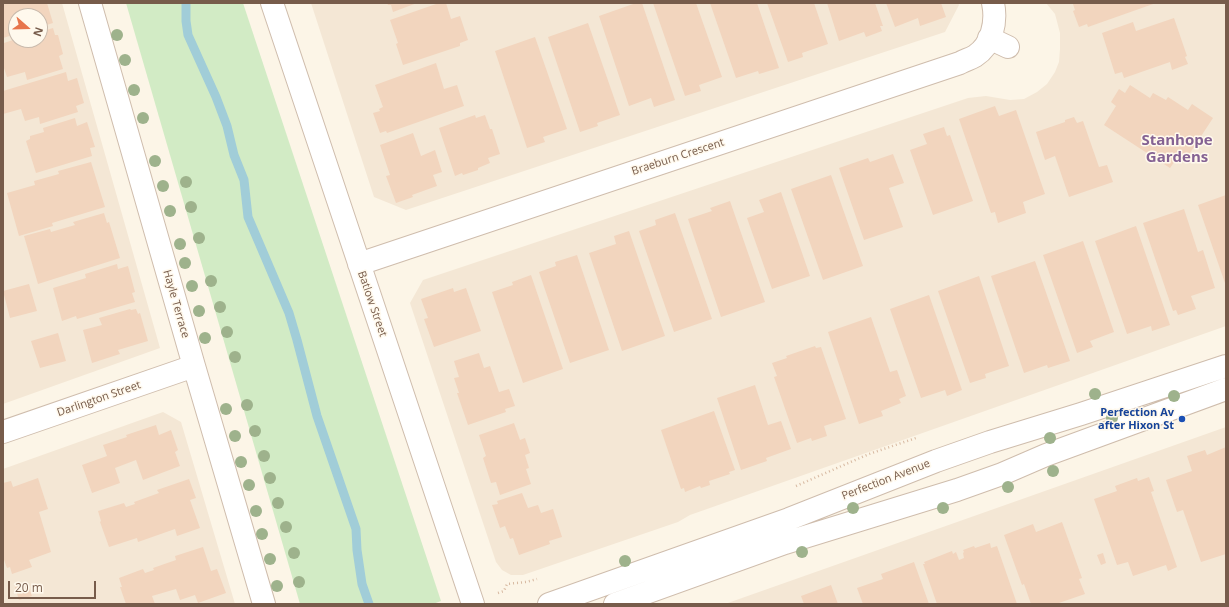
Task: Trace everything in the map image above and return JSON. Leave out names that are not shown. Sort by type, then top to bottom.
[{"type":"street","name":"Hayle Terrace","points":[[90,3],[264,604]]},
{"type":"street","name":"Batlow Street","points":[[272,3],[358,264],[473,604]]},
{"type":"street","name":"Braeburn Crescent","points":[[358,264],[960,63],[975,56],[983,49],[999,43],[994,25],[993,3]]},
{"type":"street","name":"Darlington Street","points":[[3,432],[194,366]]},
{"type":"street","name":"Perfection Avenue","points":[[549,604],[789,519],[949,456],[1089,412],[1226,366]]},
{"type":"street","points":[[614,604],[785,543],[957,490],[1002,474],[1046,455],[1226,389]]},
{"type":"shaded area","points":[[3,3],[62,3],[160,348],[3,404]]},
{"type":"shaded area","points":[[311,3],[958,3],[959,5],[945,32],[406,210],[374,197]]},
{"type":"shaded area","points":[[1046,3],[1226,3],[1226,326],[690,515],[678,522],[523,575],[511,575],[502,570],[496,562],[410,303],[423,280],[968,98],[986,96],[1010,100],[1024,99],[1037,92],[1047,84],[1055,72],[1059,62],[1060,33],[1055,14]]},
{"type":"shaded area","points":[[163,412],[181,422],[235,604],[3,604],[3,469]]},
{"type":"shaded area","points":[[1226,427],[1226,604],[725,604]]},
{"type":"green space","points":[[126,3],[243,3],[441,601],[433,604],[300,604]]},
{"type":"building","points":[[3,3],[47,3],[53,23],[48,25],[48,8],[8,8],[8,36],[3,38]]},
{"type":"building","points":[[387,3],[417,3],[393,12],[391,5],[388,5]]},
{"type":"building","points":[[439,3],[446,3],[451,19],[460,16],[468,40],[460,43],[460,46],[403,65],[396,44],[398,43],[390,20]]},
{"type":"building","points":[[636,3],[642,3],[675,100],[654,107],[651,98],[629,106],[599,16]]},
{"type":"building","points":[[653,3],[696,3],[722,77],[699,85],[701,91],[685,96]]},
{"type":"building","points":[[710,3],[757,3],[779,68],[759,74],[758,71],[736,78]]},
{"type":"building","points":[[767,3],[814,3],[828,44],[802,53],[803,57],[788,62]]},
{"type":"building","points":[[827,3],[875,3],[883,26],[880,26],[882,31],[866,37],[864,32],[839,41]]},
{"type":"building","points":[[886,3],[941,3],[946,17],[920,26],[918,18],[895,27]]},
{"type":"building","points":[[1156,3],[1088,27],[1087,24],[1079,27],[1073,11],[1075,10],[1073,4]]},
{"type":"building","points":[[1174,18],[1187,56],[1185,57],[1188,64],[1172,70],[1170,62],[1124,78],[1122,72],[1115,74],[1102,33],[1133,22],[1136,31]]},
{"type":"building","points":[[588,23],[620,115],[597,123],[598,126],[580,132],[548,37]]},
{"type":"building","points":[[53,28],[55,35],[58,35],[63,54],[59,56],[63,69],[27,80],[25,72],[7,77],[3,65],[4,43],[8,42],[8,48],[48,48],[48,30]]},
{"type":"building","points":[[535,37],[567,129],[543,137],[545,142],[527,148],[495,51]]},
{"type":"building","points":[[436,63],[444,89],[457,85],[464,106],[387,133],[386,131],[380,133],[373,113],[380,111],[379,109],[383,107],[375,85]]},
{"type":"building","points":[[66,72],[68,81],[77,78],[84,103],[76,106],[78,112],[40,124],[39,117],[25,121],[21,109],[3,114],[3,91]]},
{"type":"building","points":[[1130,85],[1150,98],[1153,93],[1166,100],[1168,97],[1188,110],[1192,104],[1213,118],[1184,162],[1177,158],[1170,168],[1104,125],[1116,106],[1111,102],[1119,89],[1125,93]]},
{"type":"building","points":[[995,106],[999,116],[1016,110],[1045,194],[1023,202],[1026,213],[998,223],[995,212],[991,213],[959,119]]},
{"type":"building","points":[[475,115],[476,118],[485,115],[490,129],[492,129],[500,154],[488,158],[490,163],[478,168],[478,170],[455,176],[439,128]]},
{"type":"building","points":[[1074,117],[1077,123],[1083,121],[1099,167],[1107,165],[1113,182],[1069,197],[1055,156],[1045,160],[1036,132],[1065,122],[1065,120]]},
{"type":"building","points":[[75,118],[77,126],[87,122],[95,147],[90,148],[92,156],[36,173],[26,141],[30,139],[30,136],[44,132],[43,128]]},
{"type":"building","points":[[944,127],[947,136],[950,135],[973,201],[933,215],[910,150],[927,144],[923,134]]},
{"type":"building","points":[[413,133],[421,156],[435,150],[442,172],[433,175],[437,186],[412,195],[413,197],[396,203],[386,176],[390,175],[380,145]]},
{"type":"building","points":[[893,154],[904,183],[889,188],[903,227],[864,240],[839,168],[868,158],[870,162]]},
{"type":"building","points":[[91,162],[105,207],[52,223],[53,226],[19,236],[7,193],[35,185],[34,181],[59,174],[58,171]]},
{"type":"building","points":[[831,175],[863,266],[823,280],[791,189]]},
{"type":"building","points":[[781,192],[810,276],[772,289],[747,218],[764,212],[759,200]]},
{"type":"building","points":[[1226,195],[1226,286],[1198,205]]},
{"type":"building","points":[[730,201],[765,302],[721,317],[688,219],[712,211],[710,208]]},
{"type":"building","points":[[1184,209],[1198,252],[1203,250],[1215,288],[1191,296],[1196,309],[1178,315],[1176,310],[1173,311],[1143,223]]},
{"type":"building","points":[[104,213],[107,223],[109,222],[120,258],[38,284],[24,236],[50,229],[51,232],[75,225],[73,222]]},
{"type":"building","points":[[675,213],[712,319],[674,332],[639,231],[656,225],[655,220]]},
{"type":"building","points":[[1136,226],[1170,325],[1152,331],[1151,326],[1127,334],[1095,241]]},
{"type":"building","points":[[629,231],[665,336],[622,351],[589,253],[616,244],[614,236]]},
{"type":"building","points":[[1083,241],[1114,332],[1090,341],[1093,347],[1077,353],[1043,255]]},
{"type":"building","points":[[577,255],[609,350],[570,363],[539,272],[556,266],[555,262]]},
{"type":"building","points":[[1035,261],[1070,361],[1048,368],[1047,365],[1024,373],[991,276]]},
{"type":"building","points":[[117,264],[118,269],[128,266],[135,292],[132,293],[135,302],[77,319],[76,316],[62,321],[53,288],[86,278],[85,274]]},
{"type":"building","points":[[531,275],[563,369],[523,383],[492,292],[513,285],[512,282]]},
{"type":"building","points":[[979,276],[1009,366],[985,374],[986,378],[970,383],[938,291]]},
{"type":"building","points":[[29,284],[37,311],[10,318],[3,291]]},
{"type":"building","points":[[453,288],[454,292],[466,288],[481,331],[434,347],[424,319],[428,318],[421,299]]},
{"type":"building","points":[[929,295],[962,390],[947,396],[945,390],[921,398],[890,309]]},
{"type":"building","points":[[130,309],[136,309],[138,314],[140,313],[148,341],[118,350],[120,354],[92,363],[83,330],[102,325],[99,318]]},
{"type":"building","points":[[871,317],[890,372],[897,370],[906,396],[899,399],[901,403],[881,411],[883,416],[859,424],[828,332]]},
{"type":"building","points":[[58,333],[66,361],[40,368],[31,341]]},
{"type":"building","points":[[815,346],[816,348],[821,347],[846,419],[824,426],[827,436],[812,441],[811,438],[797,443],[774,377],[777,376],[772,363],[787,358],[786,356]]},
{"type":"building","points":[[479,353],[484,368],[490,366],[499,392],[509,389],[515,406],[505,409],[506,412],[468,425],[457,393],[459,393],[454,378],[459,377],[454,361]]},
{"type":"building","points":[[755,385],[768,425],[781,421],[791,449],[766,458],[767,461],[741,470],[717,398]]},
{"type":"building","points":[[714,411],[735,470],[729,472],[730,474],[709,481],[710,485],[701,488],[700,486],[685,492],[684,488],[681,489],[661,430]]},
{"type":"building","points":[[514,423],[520,440],[525,438],[530,453],[525,455],[529,468],[526,469],[531,484],[500,495],[496,482],[491,483],[483,458],[486,456],[479,435]]},
{"type":"building","points":[[156,425],[159,435],[171,430],[178,450],[175,452],[180,466],[143,480],[136,460],[115,468],[120,483],[92,493],[82,465],[107,456],[103,445],[127,437],[126,435]]},
{"type":"building","points":[[1226,447],[1226,554],[1201,562],[1183,510],[1177,512],[1166,480],[1192,471],[1187,456],[1205,450],[1207,455]]},
{"type":"building","points":[[1149,477],[1154,491],[1151,492],[1177,567],[1168,571],[1166,565],[1133,576],[1128,562],[1117,565],[1094,499],[1117,491],[1115,486],[1137,478],[1138,481]]},
{"type":"building","points":[[38,478],[48,509],[39,512],[51,552],[29,560],[32,567],[12,574],[10,567],[7,568],[3,557],[3,483],[11,481],[13,487]]},
{"type":"building","points":[[189,479],[196,498],[190,500],[200,528],[177,536],[175,529],[138,542],[137,538],[109,547],[100,522],[98,511],[124,503],[126,507],[135,504],[134,502],[159,493],[157,490]]},
{"type":"building","points":[[522,493],[528,508],[538,505],[541,513],[553,509],[562,537],[549,541],[550,544],[519,555],[513,538],[510,539],[505,526],[500,528],[492,505],[498,504],[497,501]]},
{"type":"building","points":[[1062,522],[1082,578],[1079,579],[1085,594],[1056,604],[1031,604],[1024,584],[1022,585],[1004,535],[1033,524],[1036,532]]},
{"type":"building","points":[[990,543],[991,548],[997,546],[1017,604],[937,604],[923,564],[925,564],[924,562],[952,551],[953,554],[956,552],[959,560],[964,558],[963,550]]},
{"type":"building","points":[[203,547],[211,571],[217,569],[226,593],[198,603],[195,595],[180,600],[176,589],[152,596],[155,604],[126,604],[120,587],[122,587],[119,578],[143,569],[145,573],[154,570],[153,568],[176,560],[175,556]]},
{"type":"building","points":[[1103,553],[1106,563],[1101,565],[1097,555]]},
{"type":"building","points":[[914,562],[929,604],[863,604],[857,588],[883,579],[881,574]]},
{"type":"building","points":[[27,583],[32,596],[19,600],[15,587]]},
{"type":"building","points":[[831,585],[838,604],[804,604],[801,596]]},
{"type":"waterway","points":[[186,3],[188,35],[216,97],[227,126],[234,155],[244,180],[248,217],[289,313],[317,416],[356,529],[357,550],[362,584],[369,604]]},
{"type":"place","name":"Perfection Av after Hixon St","points":[[1182,419]]},
{"type":"district","name":"Stanhope Gardens","points":[[1177,150]]}]
